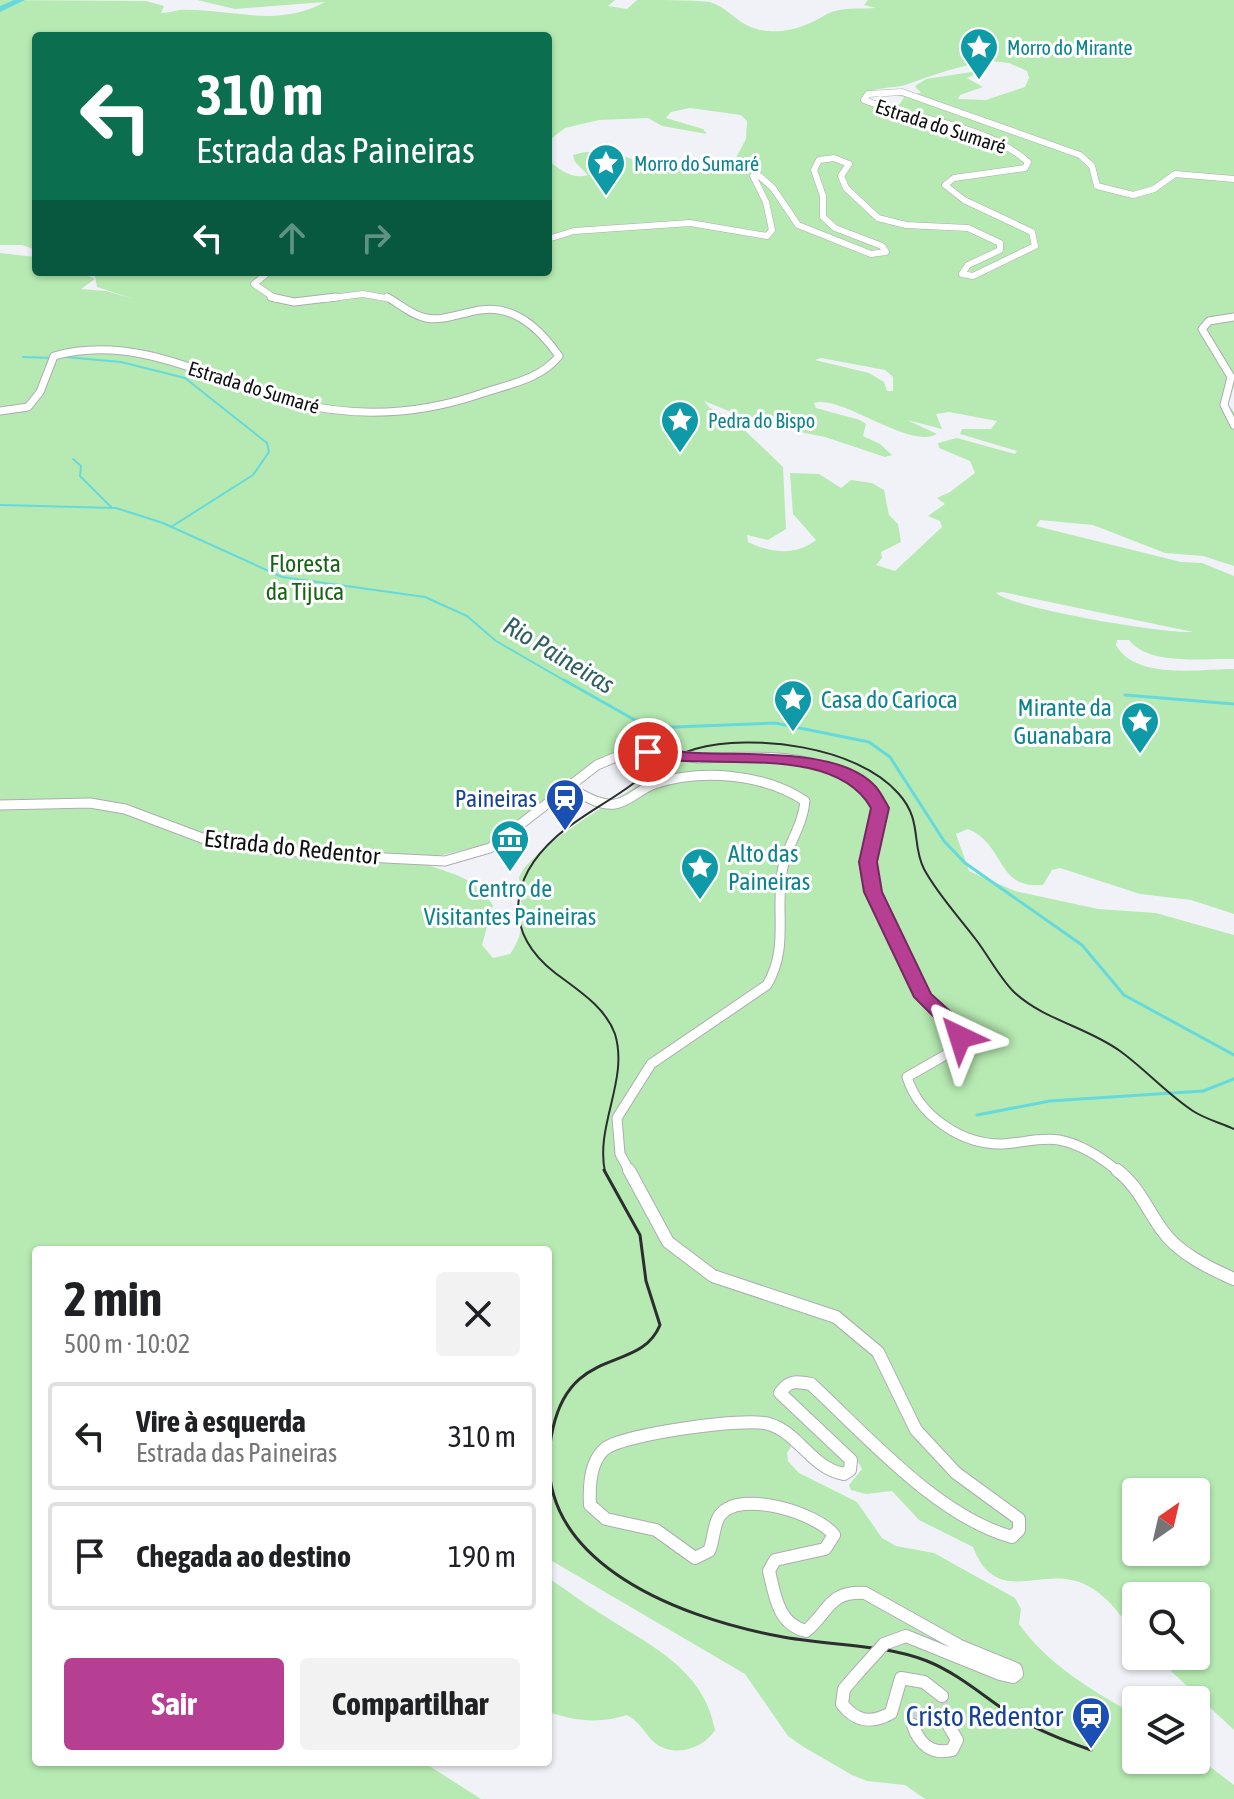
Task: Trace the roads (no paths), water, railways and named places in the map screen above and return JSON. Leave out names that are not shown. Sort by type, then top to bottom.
[{"type":"street","name":"Estrada do Sumaré","points":[[552,238],[574,231],[690,223],[767,236],[772,230],[770,218],[752,175],[756,173],[773,188],[798,225],[871,254],[883,254],[886,252],[882,246],[835,228],[823,217],[823,196],[814,170],[819,160],[834,158],[849,164],[841,176],[842,184],[879,219],[963,227],[982,232],[1000,243],[1000,250],[968,265],[962,274],[973,276],[1035,246],[1036,238],[1032,232],[964,200],[945,185],[954,178],[1025,168],[1028,162],[1022,154],[985,136],[864,100],[868,94],[881,91],[902,92],[1071,150],[1092,166],[1097,186],[1111,192],[1130,195],[1150,191],[1175,174],[1234,179]]},
{"type":"street","name":"Estrada do Sumaré","points":[[0,411],[18,410],[33,402],[43,391],[54,356],[92,348],[155,357],[295,404],[359,413],[433,409],[457,403],[533,375],[559,356],[509,309],[490,307],[435,319],[415,315],[376,294],[290,301],[258,290],[254,284],[264,276]]},
{"type":"street","points":[[1234,317],[1209,321],[1202,329],[1231,377],[1224,405],[1234,425]]},
{"type":"street","name":"Estrada do Redentor","points":[[0,805],[79,800],[142,815],[223,844],[352,857],[446,860],[465,858],[498,842],[595,764],[615,755],[648,752],[698,758],[799,761],[841,773],[869,789],[880,808],[868,862],[873,892],[923,997],[955,1026],[960,1037],[956,1049],[907,1077],[909,1089],[922,1107],[972,1139],[1002,1145],[1049,1139],[1073,1144],[1117,1169],[1144,1195],[1165,1235],[1234,1279]]},
{"type":"street","points":[[568,787],[611,805],[620,803],[647,786],[671,781],[753,778],[794,791],[805,801],[805,816],[782,870],[780,967],[767,985],[651,1064],[617,1118],[620,1154],[668,1242],[713,1276],[836,1317],[878,1352],[916,1430],[956,1473],[1019,1519],[1019,1530],[1012,1537],[1001,1536],[972,1519],[892,1460],[811,1384],[802,1381],[786,1384],[780,1393],[851,1460],[850,1470],[844,1474],[832,1473],[782,1429],[749,1421],[618,1441],[597,1458],[589,1489],[590,1505],[604,1520],[652,1524],[680,1551],[696,1558],[704,1557],[710,1550],[715,1519],[725,1510],[755,1503],[816,1518],[832,1528],[834,1535],[829,1546],[814,1554],[775,1560],[769,1571],[782,1617],[789,1626],[806,1631],[835,1596],[848,1590],[865,1593],[960,1646],[1013,1668],[1017,1674],[1013,1677],[1000,1674],[906,1636],[884,1644],[844,1689],[842,1704],[851,1715],[866,1722],[880,1720],[891,1713],[901,1678],[921,1681],[937,1689],[942,1696]]},
{"type":"street","points":[[913,1725],[918,1739],[929,1749],[941,1753],[952,1750],[957,1740],[949,1726]]},
{"type":"waterway","points":[[0,9],[21,0]]},
{"type":"waterway","points":[[23,357],[53,358]]},
{"type":"waterway","points":[[65,357],[121,362],[185,378],[267,443],[269,452],[253,475],[171,527]]},
{"type":"waterway","points":[[73,459],[81,466],[80,476],[112,508]]},
{"type":"waterway","name":"Rio Paineiras","points":[[0,505],[112,508]]},
{"type":"waterway","name":"Rio Paineiras","points":[[112,508],[171,527]]},
{"type":"waterway","name":"Rio Paineiras","points":[[171,527],[282,577],[425,597],[467,616],[496,641],[567,682]]},
{"type":"waterway","name":"Rio Paineiras","points":[[564,680],[649,728],[775,723],[869,742],[890,757],[944,841],[965,863],[1082,945],[1124,995],[1234,1055]]},
{"type":"waterway","points":[[1125,695],[1234,704]]},
{"type":"waterway","points":[[977,1115],[1050,1101],[1203,1091],[1234,1079]]},
{"type":"tunnel","points":[[913,1725],[917,1718],[942,1702],[942,1696]]},
{"type":"tram line","points":[[605,1172],[604,1137],[618,1068],[615,1034],[597,1007],[554,972],[526,940],[518,905],[521,887],[540,853],[575,822],[655,767],[678,755],[718,744],[773,743],[802,747],[831,754],[880,777],[898,793],[911,813],[920,860],[930,879],[1014,992],[1039,1010],[1120,1051],[1193,1111],[1234,1129]]},
{"type":"tram line","points":[[552,1443],[553,1428],[562,1401],[575,1383],[590,1371],[638,1350],[650,1340],[660,1325],[646,1281],[640,1235],[605,1172]]},
{"type":"tram line","points":[[552,1481],[561,1513],[584,1546],[616,1574],[654,1596],[738,1627],[797,1639],[891,1651],[927,1661],[959,1678],[1028,1724],[1091,1750]]},
{"type":"place","name":"Morro do Mirante","points":[[979,81]]},
{"type":"place","name":"Morro do Sumaré","points":[[606,197]]},
{"type":"place","name":"Pedra do Bispo","points":[[680,454]]},
{"type":"place","name":"Casa do Carioca","points":[[793,733]]},
{"type":"place","name":"Mirante da Guanabara","points":[[1140,755]]},
{"type":"place","name":"Paineiras","points":[[565,832]]},
{"type":"place","name":"Centro de Visitantes Paineiras","points":[[510,873]]},
{"type":"place","name":"Alto das Paineiras","points":[[700,901]]},
{"type":"place","name":"Cristo Redentor","points":[[1091,1750]]},
{"type":"park label","name":"Floresta da Tijuca","points":[[305,577]]}]
